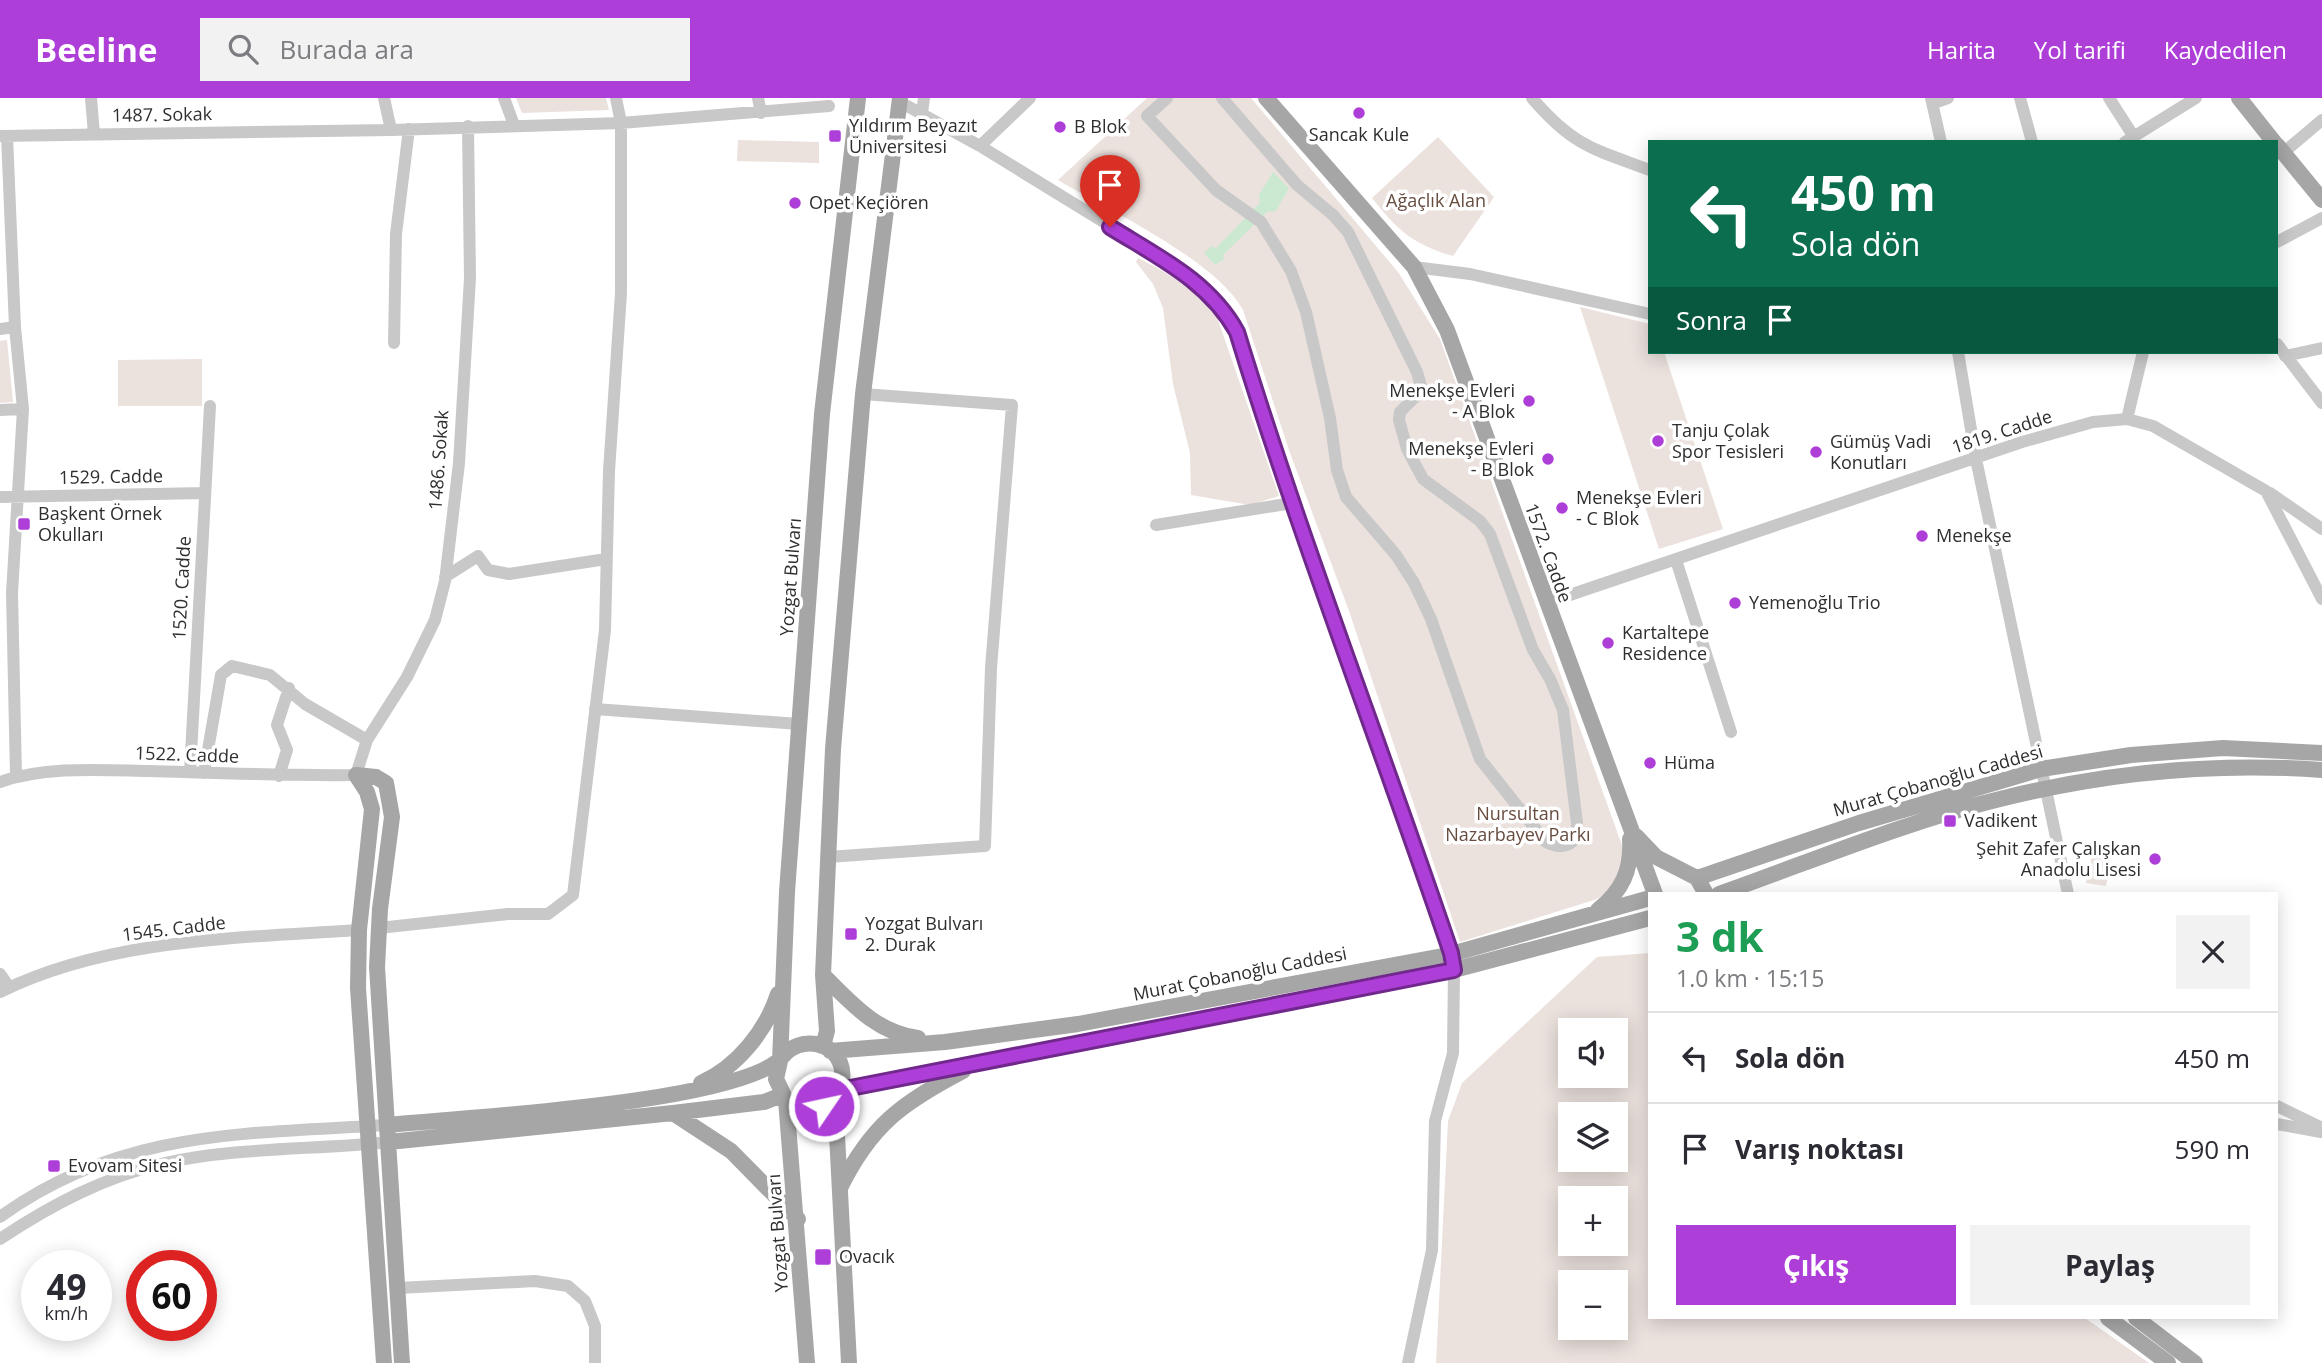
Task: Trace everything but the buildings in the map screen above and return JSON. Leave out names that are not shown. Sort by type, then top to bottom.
[{"type":"main road","name":"Yozgat Bulvarı","points":[[780,1061],[782,982],[822,414],[858,98]]},
{"type":"main road","name":"1572. Cadde","points":[[1266,98],[1414,267],[1447,330],[1654,892]]},
{"type":"main road","points":[[2239,98],[2272,140]]},
{"type":"main road","points":[[849,1363],[839,1190],[837,1094],[841,1067],[827,1048],[824,975],[832,749],[863,394],[900,100]]},
{"type":"main road","points":[[2278,147],[2322,200]]},
{"type":"main road","name":"Murat Çobanoğlu Caddesi","points":[[1656,892],[1667,877],[1682,872],[1693,876],[2041,769],[2130,755],[2223,748],[2322,753]]},
{"type":"main road","name":"Murat Çobanoğlu Caddesi","points":[[1729,892],[1748,888],[1953,813],[2045,789],[2126,774],[2178,770],[2322,771]]},
{"type":"main road","points":[[356,775],[376,777],[386,783],[391,800],[392,817],[377,967],[402,1363]]},
{"type":"main road","points":[[356,775],[367,792],[372,809],[359,929],[361,1053],[370,1144],[381,1363]]},
{"type":"main road","points":[[1630,830],[1656,858],[1693,876],[1705,892]]},
{"type":"main road","points":[[1592,914],[1619,891],[1627,875],[1630,830]]},
{"type":"main road","name":"Murat Çobanoğlu Caddesi","points":[[827,1048],[945,1042],[1078,1024],[1453,961],[1592,914],[1648,899]]},
{"type":"main road","name":"Murat Çobanoğlu Caddesi","points":[[837,1094],[1648,918]]},
{"type":"main road","points":[[824,975],[862,1013],[885,1029],[908,1037],[945,1042]]},
{"type":"main road","points":[[665,1098],[708,1080],[727,1068],[743,1052],[767,1019],[782,982]]},
{"type":"main road","points":[[388,1134],[665,1098],[741,1078],[780,1061],[790,1049],[800,1044],[827,1048]]},
{"type":"main road","points":[[780,1061],[776,1079],[784,1098],[800,1108],[812,1110],[837,1094]]},
{"type":"main road","points":[[839,1190],[855,1158],[873,1133],[906,1102],[981,1062]]},
{"type":"main road","name":"Yozgat Bulvarı","points":[[784,1098],[797,1219],[807,1363]]},
{"type":"main road","points":[[388,1134],[673,1113],[784,1098]]},
{"type":"main road","points":[[673,1113],[732,1151],[797,1219]]},
{"type":"main road","points":[[2109,1319],[2168,1363]]},
{"type":"main road","points":[[2137,1319],[2195,1363]]},
{"type":"street","points":[[91,98],[94,134]]},
{"type":"street","points":[[384,98],[391,130]]},
{"type":"street","points":[[504,98],[514,125]]},
{"type":"street","points":[[379,928],[508,914],[548,914],[573,895],[605,631],[608,471],[621,293],[621,123],[616,98]]},
{"type":"street","points":[[758,98],[761,113]]},
{"type":"street","points":[[852,98],[854,136]]},
{"type":"street","points":[[922,113],[923,98]]},
{"type":"street","points":[[980,146],[1030,98]]},
{"type":"street","points":[[1167,98],[1147,116],[1216,190],[1261,222],[1282,254],[1302,294],[1330,418],[1337,470],[1346,498],[1396,555],[1414,583],[1431,619],[1480,760],[1546,842],[1554,846],[1567,845],[1576,838],[1577,823],[1560,702],[1533,650],[1486,528],[1423,479],[1411,460],[1399,420],[1400,412],[1419,393],[1421,386],[1418,372],[1348,232],[1297,185],[1223,98]]},
{"type":"street","points":[[1532,98],[1560,130],[1602,154],[1648,169]]},
{"type":"street","points":[[1941,140],[1933,101],[1948,98]]},
{"type":"street","points":[[2020,98],[2031,140]]},
{"type":"street","points":[[2109,98],[2130,139],[2196,98]]},
{"type":"street","points":[[900,100],[1169,262],[1216,300],[1237,332],[1292,503],[1453,961],[1451,1064],[1435,1121],[1432,1250],[1408,1363]]},
{"type":"street","name":"1487. Sokak","points":[[3,136],[409,130],[621,123],[829,106]]},
{"type":"street","points":[[2278,147],[2322,120]]},
{"type":"street","name":"1486. Sokak","points":[[356,775],[367,740],[407,677],[435,620],[445,577],[459,463],[470,278],[468,126]]},
{"type":"street","points":[[394,343],[396,234],[409,130]]},
{"type":"street","points":[[3,136],[5,249],[23,409],[12,593],[16,776]]},
{"type":"street","points":[[2278,241],[2322,218]]},
{"type":"street","points":[[1414,267],[1470,274],[1648,314]]},
{"type":"street","points":[[0,329],[15,327]]},
{"type":"street","points":[[2278,346],[2322,403]]},
{"type":"street","points":[[2285,356],[2322,348]]},
{"type":"street","points":[[1958,354],[1976,459],[2068,892]]},
{"type":"street","points":[[2127,419],[2143,354]]},
{"type":"street","points":[[828,858],[985,846],[991,667],[1012,405],[863,394]]},
{"type":"street","name":"1520. Cadde","points":[[190,772],[210,406]]},
{"type":"street","points":[[0,410],[23,409]]},
{"type":"street","name":"1819. Cadde","points":[[1546,603],[2093,422],[2127,419],[2153,426],[2266,491],[2322,529]]},
{"type":"street","points":[[2266,491],[2322,599]]},
{"type":"street","name":"1529. Cadde","points":[[0,497],[205,493]]},
{"type":"street","points":[[1156,526],[1292,503]]},
{"type":"street","points":[[445,577],[478,556],[488,570],[509,574],[606,559]]},
{"type":"street","points":[[1676,560],[1731,732]]},
{"type":"street","points":[[204,773],[221,674],[232,666],[270,675],[289,688],[305,704],[367,740]]},
{"type":"street","points":[[0,686],[14,684]]},
{"type":"street","points":[[279,776],[287,750],[277,725],[289,688]]},
{"type":"street","points":[[595,709],[799,724]]},
{"type":"street","name":"1522. Cadde","points":[[0,782],[16,776],[100,770],[279,776],[356,775]]},
{"type":"street","name":"1545. Cadde","points":[[4,990],[60,968],[176,944],[359,929]]},
{"type":"street","points":[[0,974],[4,990]]},
{"type":"street","points":[[2278,1107],[2322,1130]]},
{"type":"street","points":[[2278,1124],[2322,1130]]},
{"type":"street","points":[[0,1217],[80,1172],[152,1147],[225,1134],[368,1126],[388,1134]]},
{"type":"street","points":[[0,1240],[75,1195],[154,1166],[219,1155],[370,1144],[388,1134]]},
{"type":"street","points":[[398,1288],[535,1282],[568,1286],[585,1301],[594,1326],[595,1363]]},
{"type":"green space","points":[[516,98],[606,98],[609,110],[522,113]]},
{"type":"green space","name":"Nursultan Nazarbayev Parkı","points":[[1147,98],[1251,98],[1398,272],[1440,339],[1624,851],[1623,866],[1618,879],[1609,891],[1597,899],[1460,942],[1349,611],[1290,453],[1243,310],[1229,291],[1186,255],[1058,180]]},
{"type":"green space","name":"Ağaçlık Alan","points":[[1438,137],[1494,197],[1453,256],[1427,247],[1407,235],[1372,198]]},
{"type":"green space","points":[[738,140],[819,142],[819,163],[737,161]]},
{"type":"green space","points":[[1138,258],[1192,291],[1217,317],[1279,496],[1250,505],[1191,495],[1190,453],[1173,384],[1163,308],[1153,284],[1136,262]]},
{"type":"green space","name":"Tanju Çolak Spor Tesisleri","points":[[1580,307],[1648,324],[1648,354],[1665,354],[1723,529],[1659,549]]},
{"type":"green space","points":[[7,340],[13,402],[0,403],[0,341]]},
{"type":"green space","points":[[202,359],[202,406],[118,406],[118,360]]},
{"type":"green space","points":[[2093,850],[2112,854],[2106,886],[2086,883]]},
{"type":"green space","points":[[1648,953],[1648,1319],[2086,1319],[2149,1363],[1436,1363],[1448,1121],[1462,1083],[1597,957]]},
{"type":"shaded area","points":[[1273,172],[1289,188],[1276,211],[1267,212],[1223,255],[1224,259],[1215,265],[1204,253],[1212,246],[1216,248],[1260,203],[1259,195]]},
{"type":"place","name":"Sancak Kule","points":[[1359,113]]},
{"type":"place","name":"B Blok","points":[[1060,127]]},
{"type":"place","name":"Yıldırım Beyazıt Üniversitesi","points":[[835,136]]},
{"type":"place","name":"Opet Keçiören","points":[[795,203]]},
{"type":"place","name":"Menekşe Evleri - A Blok","points":[[1529,401]]},
{"type":"place","name":"Tanju Çolak Spor Tesisleri","points":[[1658,441]]},
{"type":"place","name":"Gümüş Vadi Konutları","points":[[1816,452]]},
{"type":"place","name":"Menekşe Evleri - B Blok","points":[[1548,459]]},
{"type":"place","name":"Menekşe Evleri - C Blok","points":[[1562,508]]},
{"type":"place","name":"Başkent Örnek Okulları","points":[[24,524]]},
{"type":"place","name":"Menekşe","points":[[1922,536]]},
{"type":"place","name":"Yemenoğlu Trio","points":[[1735,603]]},
{"type":"place","name":"Kartaltepe Residence","points":[[1608,643]]},
{"type":"place","name":"Hüma","points":[[1650,763]]},
{"type":"place","name":"Vadikent","points":[[1950,821]]},
{"type":"place","name":"Şehit Zafer Çalışkan Anadolu Lisesi","points":[[2155,859]]},
{"type":"place","name":"Yozgat Bulvarı 2. Durak","points":[[851,934]]},
{"type":"place","name":"Evovam Sitesi","points":[[54,1166]]},
{"type":"place","name":"Ovacık","points":[[823,1257]]},
{"type":"route","points":[[824,1106],[840,1090],[1454,970],[1451,953],[1350,660],[1282,474],[1237,332],[1227,313],[1204,288],[1169,262],[1110,227]]}]
